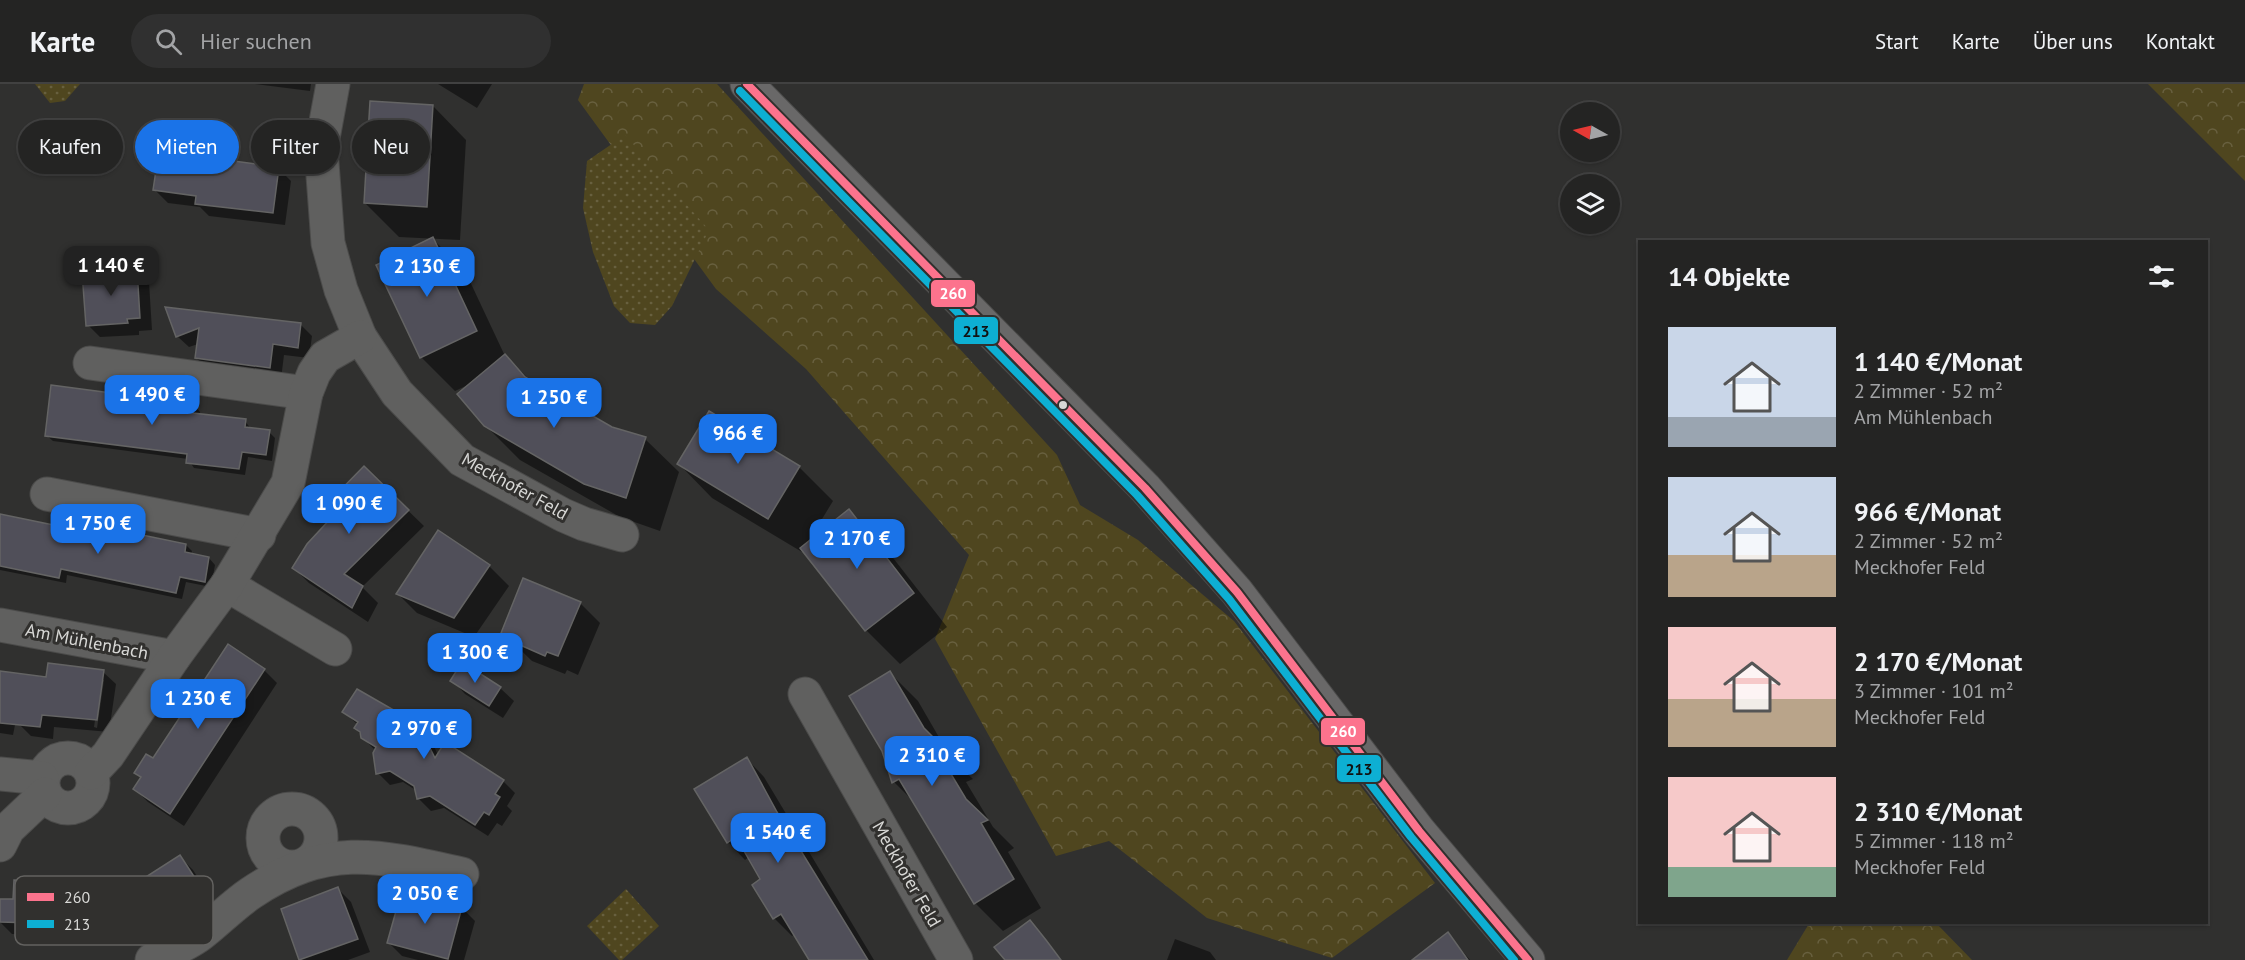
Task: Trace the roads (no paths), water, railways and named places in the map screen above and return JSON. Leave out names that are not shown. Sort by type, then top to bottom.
[{"type":"main road","points":[[747,84],[1145,488],[1237,592],[1419,831],[1528,960]]},
{"type":"street","name":"Meckhofer Feld","points":[[333,84],[321,149],[328,243],[341,290],[360,337],[397,393],[462,460],[584,524],[622,535]]},
{"type":"street","name":"Am Mühlenbach","points":[[0,845],[8,829],[44,786],[48,767],[62,758],[79,760],[91,773],[108,755],[174,657],[227,585],[259,535],[288,483],[306,393],[314,373],[325,357],[360,337]]},
{"type":"street","points":[[90,363],[306,393]]},
{"type":"street","points":[[47,494],[259,535]]},
{"type":"street","points":[[227,585],[335,649]]},
{"type":"street","name":"Am Mühlenbach","points":[[0,625],[174,657]]},
{"type":"street","name":"Meckhofer Feld","points":[[805,693],[957,960]]},
{"type":"street","points":[[0,774],[44,786]]},
{"type":"street","points":[[213,924],[250,894],[298,867],[336,858],[389,857],[462,874]]},
{"type":"street","points":[[153,960],[182,945]]}]
